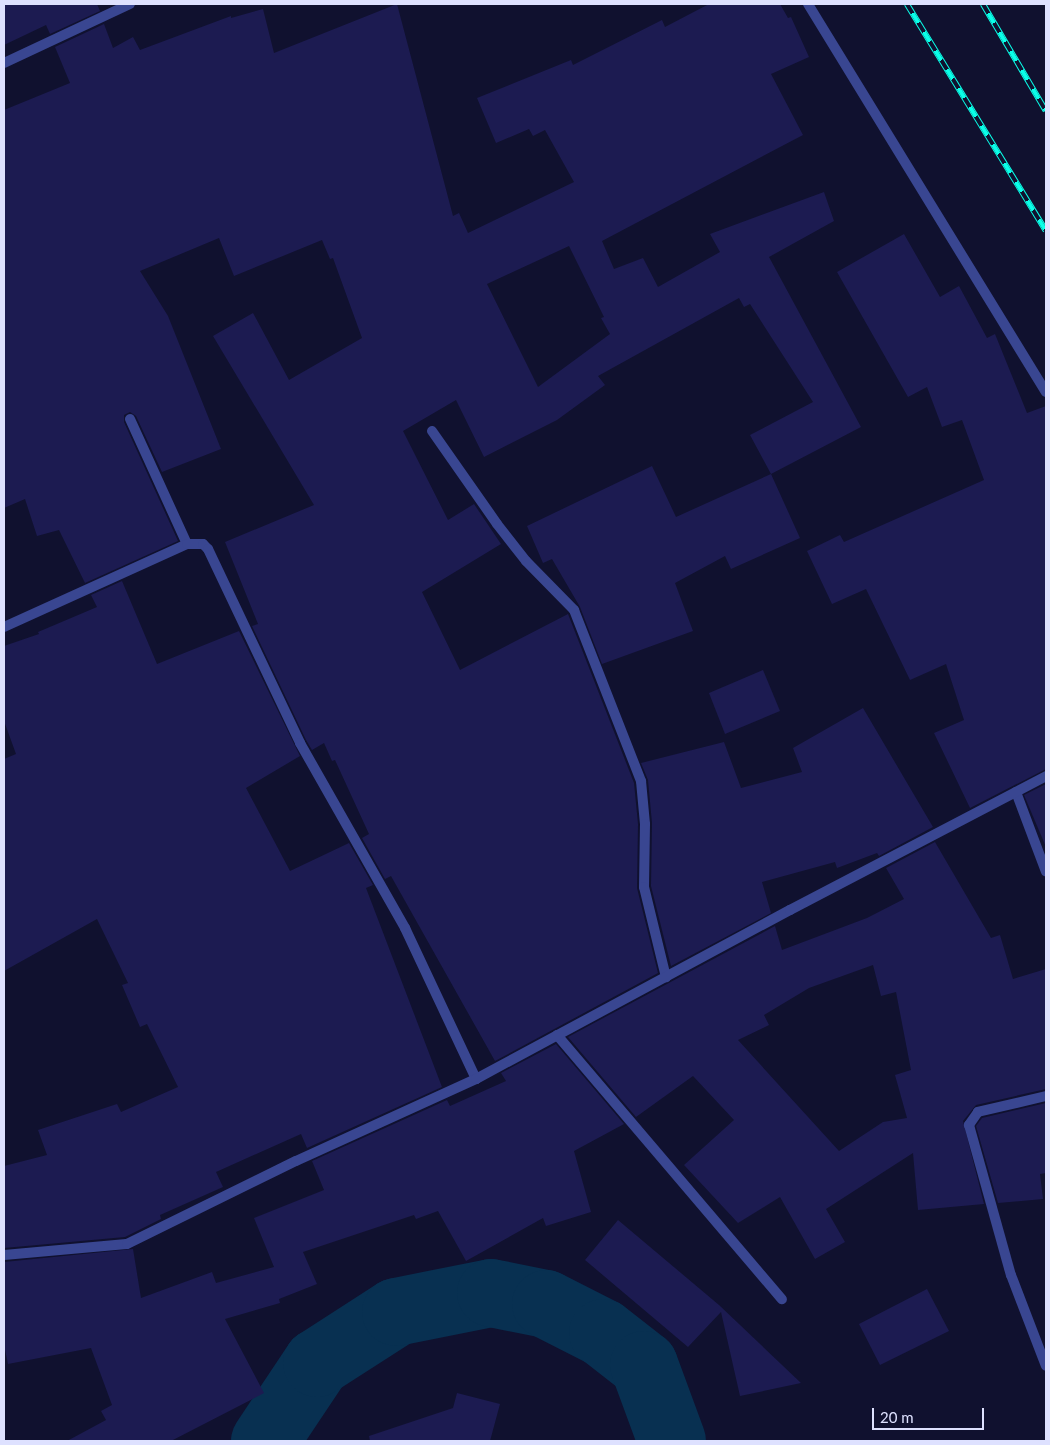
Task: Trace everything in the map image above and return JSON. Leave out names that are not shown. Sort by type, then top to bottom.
[{"type":"street","points":[[808,4],[1046,392]]},
{"type":"street","points":[[4,63],[122,5]]},
{"type":"street","points":[[130,419],[186,544]]},
{"type":"street","points":[[432,431],[526,562],[574,610],[641,781],[645,824],[644,887],[666,977]]},
{"type":"street","points":[[4,627],[186,544],[196,542],[208,549],[300,743],[405,928],[476,1079]]},
{"type":"street","points":[[4,1254],[127,1244],[296,1162],[476,1079],[1046,776]]},
{"type":"street","points":[[1016,792],[1046,872]]},
{"type":"street","points":[[557,1035],[782,1299]]},
{"type":"street","points":[[1046,1096],[978,1112],[970,1125],[1011,1275],[1046,1366]]},
{"type":"building","points":[[4,4],[97,4],[100,11],[50,34],[46,25],[4,45]]},
{"type":"building","points":[[397,4],[453,216],[459,213],[468,233],[574,182],[545,130],[533,136],[529,129],[496,143],[477,98],[571,60],[573,65],[662,20],[665,27],[709,4],[780,4],[788,18],[791,17],[809,57],[771,74],[803,135],[602,241],[614,269],[643,258],[658,287],[720,252],[710,234],[824,192],[834,221],[769,257],[861,427],[771,474],[750,435],[813,402],[750,304],[744,307],[739,298],[598,376],[605,385],[557,420],[484,457],[456,400],[403,431],[448,520],[474,504],[501,544],[422,592],[460,670],[568,614],[634,783],[638,824],[637,888],[658,973],[495,1061],[391,876],[385,879],[362,838],[369,834],[335,760],[332,761],[324,743],[312,750],[306,740],[252,626],[258,624],[225,542],[314,505],[213,336],[253,313],[289,380],[362,338],[333,258],[330,259],[322,240],[234,276],[219,238],[140,271],[168,316],[221,449],[162,472],[136,416],[130,412],[124,415],[124,422],[178,541],[85,583],[59,530],[37,536],[25,499],[4,508],[4,110],[70,83],[55,47],[104,24],[113,48],[133,37],[140,50],[231,16],[231,18],[263,9],[274,53]],"holes":[[[569,246],[604,317],[601,318],[610,334],[538,387],[487,284]]]},
{"type":"building","points":[[904,234],[940,297],[959,286],[987,338],[995,334],[1027,413],[1046,406],[1046,769],[970,808],[934,733],[964,720],[946,664],[910,680],[866,589],[832,604],[807,551],[840,535],[844,542],[984,480],[962,420],[942,427],[927,387],[908,397],[837,272]]},
{"type":"building","points":[[652,466],[676,517],[771,474],[800,538],[731,569],[725,556],[675,583],[693,631],[602,664],[580,607],[552,559],[543,563],[527,526]]},
{"type":"building","points":[[122,581],[157,664],[239,631],[300,756],[246,788],[290,871],[349,843],[373,885],[366,888],[442,1087],[307,1148],[301,1134],[216,1172],[223,1187],[160,1215],[161,1219],[125,1237],[4,1248],[4,1166],[47,1155],[38,1130],[117,1104],[121,1112],[178,1087],[147,1024],[140,1027],[122,985],[128,983],[97,919],[4,971],[4,759],[16,754],[4,721],[4,646],[39,634],[38,632],[97,607],[91,595]]},
{"type":"building","points":[[763,670],[780,711],[725,734],[709,693]]},
{"type":"building","points":[[863,708],[933,827],[879,856],[877,853],[837,868],[835,862],[762,882],[771,913],[671,966],[651,886],[652,823],[648,780],[641,763],[724,742],[741,788],[802,772],[793,748]]},
{"type":"building","points":[[1046,784],[1046,847],[1024,795]]},
{"type":"building","points":[[935,842],[991,938],[1000,935],[1013,979],[1046,969],[1046,1089],[976,1105],[963,1121],[984,1204],[918,1210],[913,1153],[826,1209],[845,1242],[815,1259],[780,1197],[738,1223],[684,1165],[734,1120],[693,1076],[636,1117],[568,1037],[775,926],[782,950],[867,918],[904,899],[886,868]],"holes":[[[873,965],[881,996],[896,992],[911,1070],[895,1075],[907,1118],[883,1122],[839,1151],[738,1040],[769,1025],[764,1015],[809,988]]]},
{"type":"building","points":[[556,1044],[624,1124],[574,1151],[591,1212],[546,1226],[543,1218],[466,1261],[438,1211],[416,1219],[414,1215],[303,1252],[317,1284],[279,1299],[280,1303],[225,1319],[264,1393],[171,1441],[67,1441],[106,1420],[101,1411],[112,1405],[91,1348],[8,1364],[4,1345],[4,1262],[133,1249],[141,1298],[212,1272],[216,1283],[274,1267],[254,1218],[324,1190],[312,1161],[447,1100],[450,1106],[506,1081],[501,1073]]},
{"type":"building","points":[[1046,1103],[1046,1173],[1040,1174],[1043,1199],[998,1203],[976,1126],[982,1118]]},
{"type":"building","points":[[618,1220],[719,1305],[801,1383],[740,1396],[721,1312],[688,1347],[585,1260]]},
{"type":"building","points":[[927,1289],[949,1331],[880,1365],[859,1324]]},
{"type":"building","points":[[457,1393],[500,1404],[490,1441],[370,1441],[369,1436],[453,1408]]},
{"type":"waterway","points":[[265,1441],[317,1363],[396,1312],[491,1293],[546,1304],[603,1333],[644,1365],[672,1441]]},
{"type":"railway","points":[[907,4],[1046,231]]},
{"type":"railway","points":[[983,4],[1046,111]]}]
